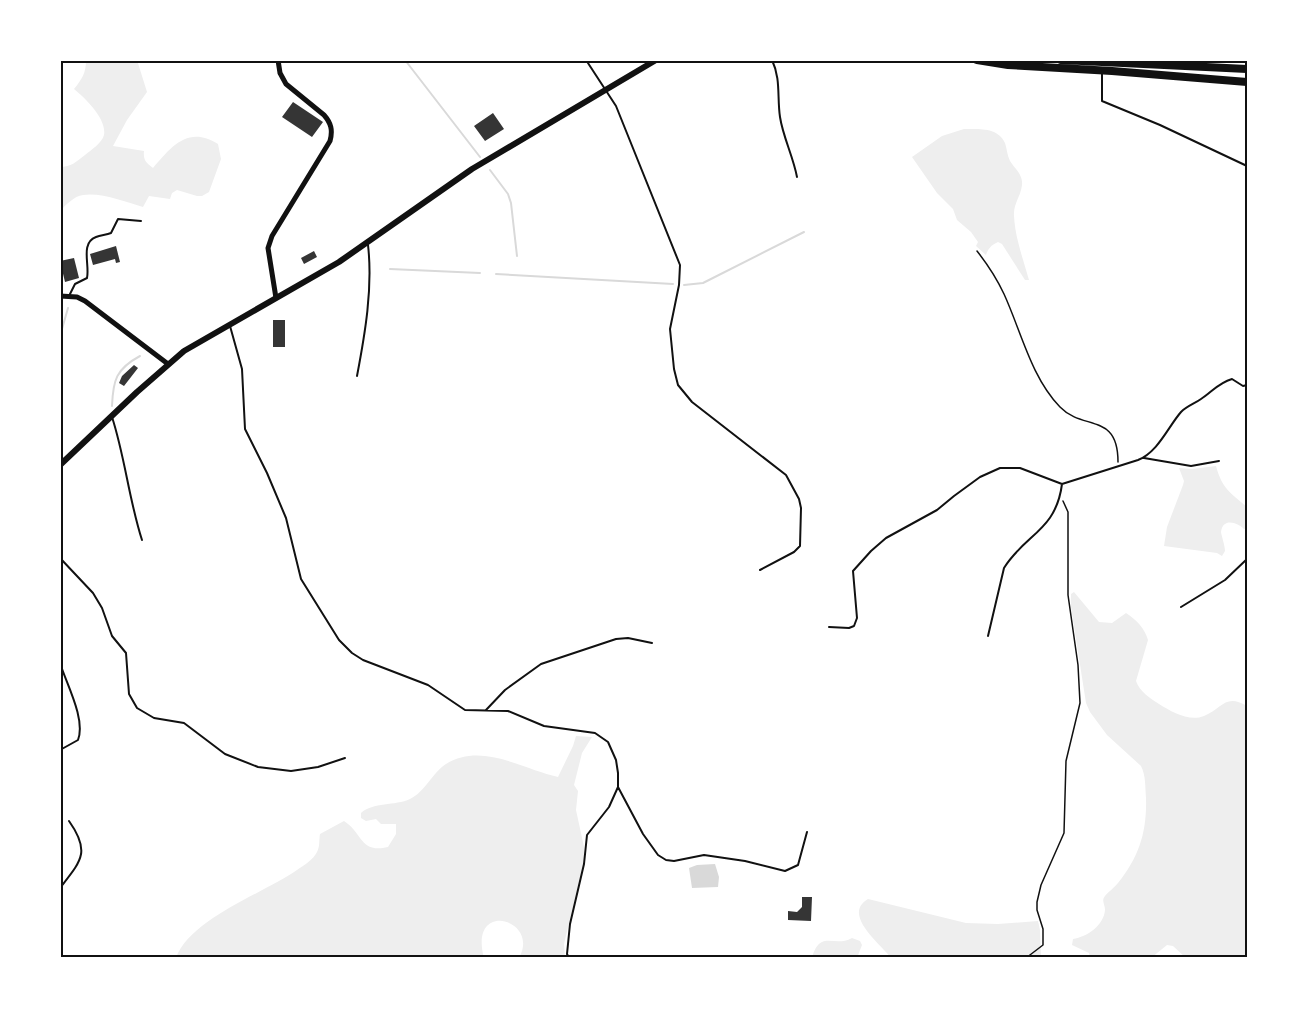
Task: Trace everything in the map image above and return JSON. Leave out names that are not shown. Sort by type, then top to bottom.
[{"type":"main road","points":[[977,60],[1008,65],[1247,82]]},
{"type":"main road","points":[[1061,60],[1247,69]]},
{"type":"street","points":[[276,298],[269,254],[272,236],[330,141],[332,132],[330,121],[282,79],[278,60]]},
{"type":"street","points":[[60,465],[184,351],[339,262],[472,169],[656,60]]},
{"type":"street","points":[[60,296],[85,301],[168,364]]},
{"type":"lane","points":[[586,60],[606,90],[622,121],[680,265],[679,285],[670,329],[678,385],[692,402],[786,475],[799,499],[802,521],[800,546],[794,552],[759,570]]},
{"type":"lane","points":[[772,60],[778,79],[780,117],[797,177]]},
{"type":"lane","points":[[1102,71],[1101,101],[1160,124],[1247,166]]},
{"type":"lane","points":[[69,296],[75,284],[87,278],[86,253],[92,240],[111,233],[118,219],[141,221]]},
{"type":"lane","points":[[357,376],[366,317],[368,242]]},
{"type":"lane","points":[[229,324],[242,369],[245,429],[286,518],[301,579],[339,640],[363,660],[428,685],[465,710],[508,711],[537,724],[595,733],[608,742],[616,760],[618,787],[609,807],[587,835],[584,864],[570,924],[567,954],[569,958]]},
{"type":"lane","points":[[1144,458],[1184,410],[1216,385],[1232,380],[1244,386],[1247,385]]},
{"type":"lane","points":[[112,417],[120,440],[142,540]]},
{"type":"lane","points":[[829,627],[854,626],[857,618],[853,572],[871,551],[898,531],[938,510],[980,477],[1000,468],[1020,468],[1062,484],[1144,458],[1191,466],[1219,461]]},
{"type":"lane","points":[[988,636],[1004,568],[1054,514],[1062,484]]},
{"type":"lane","points":[[60,558],[93,593],[102,608],[112,636],[126,653],[129,694],[137,708],[154,718],[184,723],[225,754],[258,767],[291,771],[318,767],[345,758]]},
{"type":"lane","points":[[1181,607],[1225,580],[1247,559]]},
{"type":"lane","points":[[486,710],[505,690],[541,664],[616,639],[628,638],[652,643]]},
{"type":"lane","points":[[60,663],[80,729],[78,740],[60,750]]},
{"type":"lane","points":[[618,787],[643,834],[658,855],[666,860],[674,861],[704,855],[719,856],[785,871],[798,865],[807,832]]},
{"type":"lane","points":[[60,888],[79,861],[83,850],[69,821]]},
{"type":"path","points":[[977,251],[1000,286],[1030,358],[1053,399],[1067,413],[1078,419],[1104,426],[1108,430],[1113,438],[1118,466]]},
{"type":"path","points":[[1026,958],[1043,945],[1043,929],[1037,902],[1041,885],[1064,833],[1066,769],[1080,703],[1078,665],[1068,595],[1068,512],[1060,497]]},
{"type":"shaded area","points":[[86,60],[137,60],[147,92],[127,120],[113,146],[144,151],[146,161],[153,168],[174,146],[189,138],[198,137],[218,144],[221,159],[209,192],[197,196],[177,190],[172,193],[170,199],[149,196],[143,207],[90,194],[73,199],[60,211],[60,167],[76,162],[96,146],[104,135],[99,116],[74,89],[83,76]]},
{"type":"shaded area","points":[[964,129],[987,130],[998,134],[1005,143],[1010,161],[1020,175],[1022,185],[1014,216],[1029,280],[1025,280],[1002,244],[998,242],[993,244],[986,255],[976,246],[978,242],[971,232],[957,220],[953,209],[937,193],[912,157],[942,136]]},
{"type":"shaded area","points":[[1216,466],[1224,485],[1247,507],[1247,528],[1244,529],[1231,523],[1222,527],[1225,551],[1222,556],[1217,553],[1164,546],[1167,527],[1184,481],[1179,468]]},
{"type":"shaded area","points":[[1074,592],[1099,622],[1112,623],[1126,613],[1140,625],[1148,640],[1136,681],[1143,692],[1159,704],[1175,713],[1192,718],[1204,716],[1228,702],[1240,702],[1247,706],[1247,958],[1186,958],[1173,946],[1167,945],[1151,958],[1090,958],[1089,953],[1072,945],[1073,939],[1089,933],[1102,921],[1105,910],[1103,901],[1106,894],[1125,873],[1136,854],[1143,833],[1146,810],[1145,782],[1141,766],[1107,735],[1086,703],[1071,607],[1071,594]]},
{"type":"shaded area","points":[[576,736],[592,737],[582,753],[574,785],[578,791],[576,810],[584,847],[584,860],[564,944],[565,958],[519,958],[523,944],[521,933],[513,925],[504,921],[494,922],[486,928],[482,939],[484,958],[176,958],[184,944],[211,919],[308,862],[318,850],[320,834],[344,821],[367,845],[379,848],[388,847],[396,834],[396,824],[381,824],[376,819],[366,821],[361,818],[361,813],[372,807],[410,799],[420,792],[446,764],[460,758],[488,756],[558,777]]},
{"type":"shaded area","points":[[715,864],[719,877],[718,887],[692,888],[689,868]]},
{"type":"shaded area","points":[[868,899],[966,923],[998,924],[1038,921],[1041,958],[891,958],[861,921],[859,913],[861,906]]},
{"type":"shaded area","points":[[852,938],[860,941],[862,945],[857,958],[812,958],[815,949],[823,942],[845,941]]},
{"type":"building","points":[[293,102],[323,122],[312,137],[282,117]]},
{"type":"building","points":[[493,113],[504,129],[485,141],[474,126]]},
{"type":"building","points":[[116,246],[120,262],[116,263],[115,259],[93,265],[90,254]]},
{"type":"building","points":[[314,251],[317,257],[304,264],[301,258]]},
{"type":"building","points":[[74,258],[79,278],[65,282],[60,261]]},
{"type":"building","points":[[273,320],[285,320],[285,347],[273,347]]},
{"type":"building","points":[[134,365],[138,368],[124,386],[119,383],[122,376]]},
{"type":"building","points":[[802,897],[812,897],[811,921],[788,920],[788,911],[797,912],[802,907]]},
{"type":"waterway","points":[[405,60],[480,157]]},
{"type":"waterway","points":[[490,170],[508,194],[511,203],[517,256]]},
{"type":"waterway","points":[[684,285],[703,283],[804,232]]},
{"type":"waterway","points":[[390,269],[480,273]]},
{"type":"waterway","points":[[496,274],[673,284]]},
{"type":"waterway","points":[[60,336],[68,308]]},
{"type":"waterway","points":[[112,406],[113,389],[117,376],[140,356]]}]
